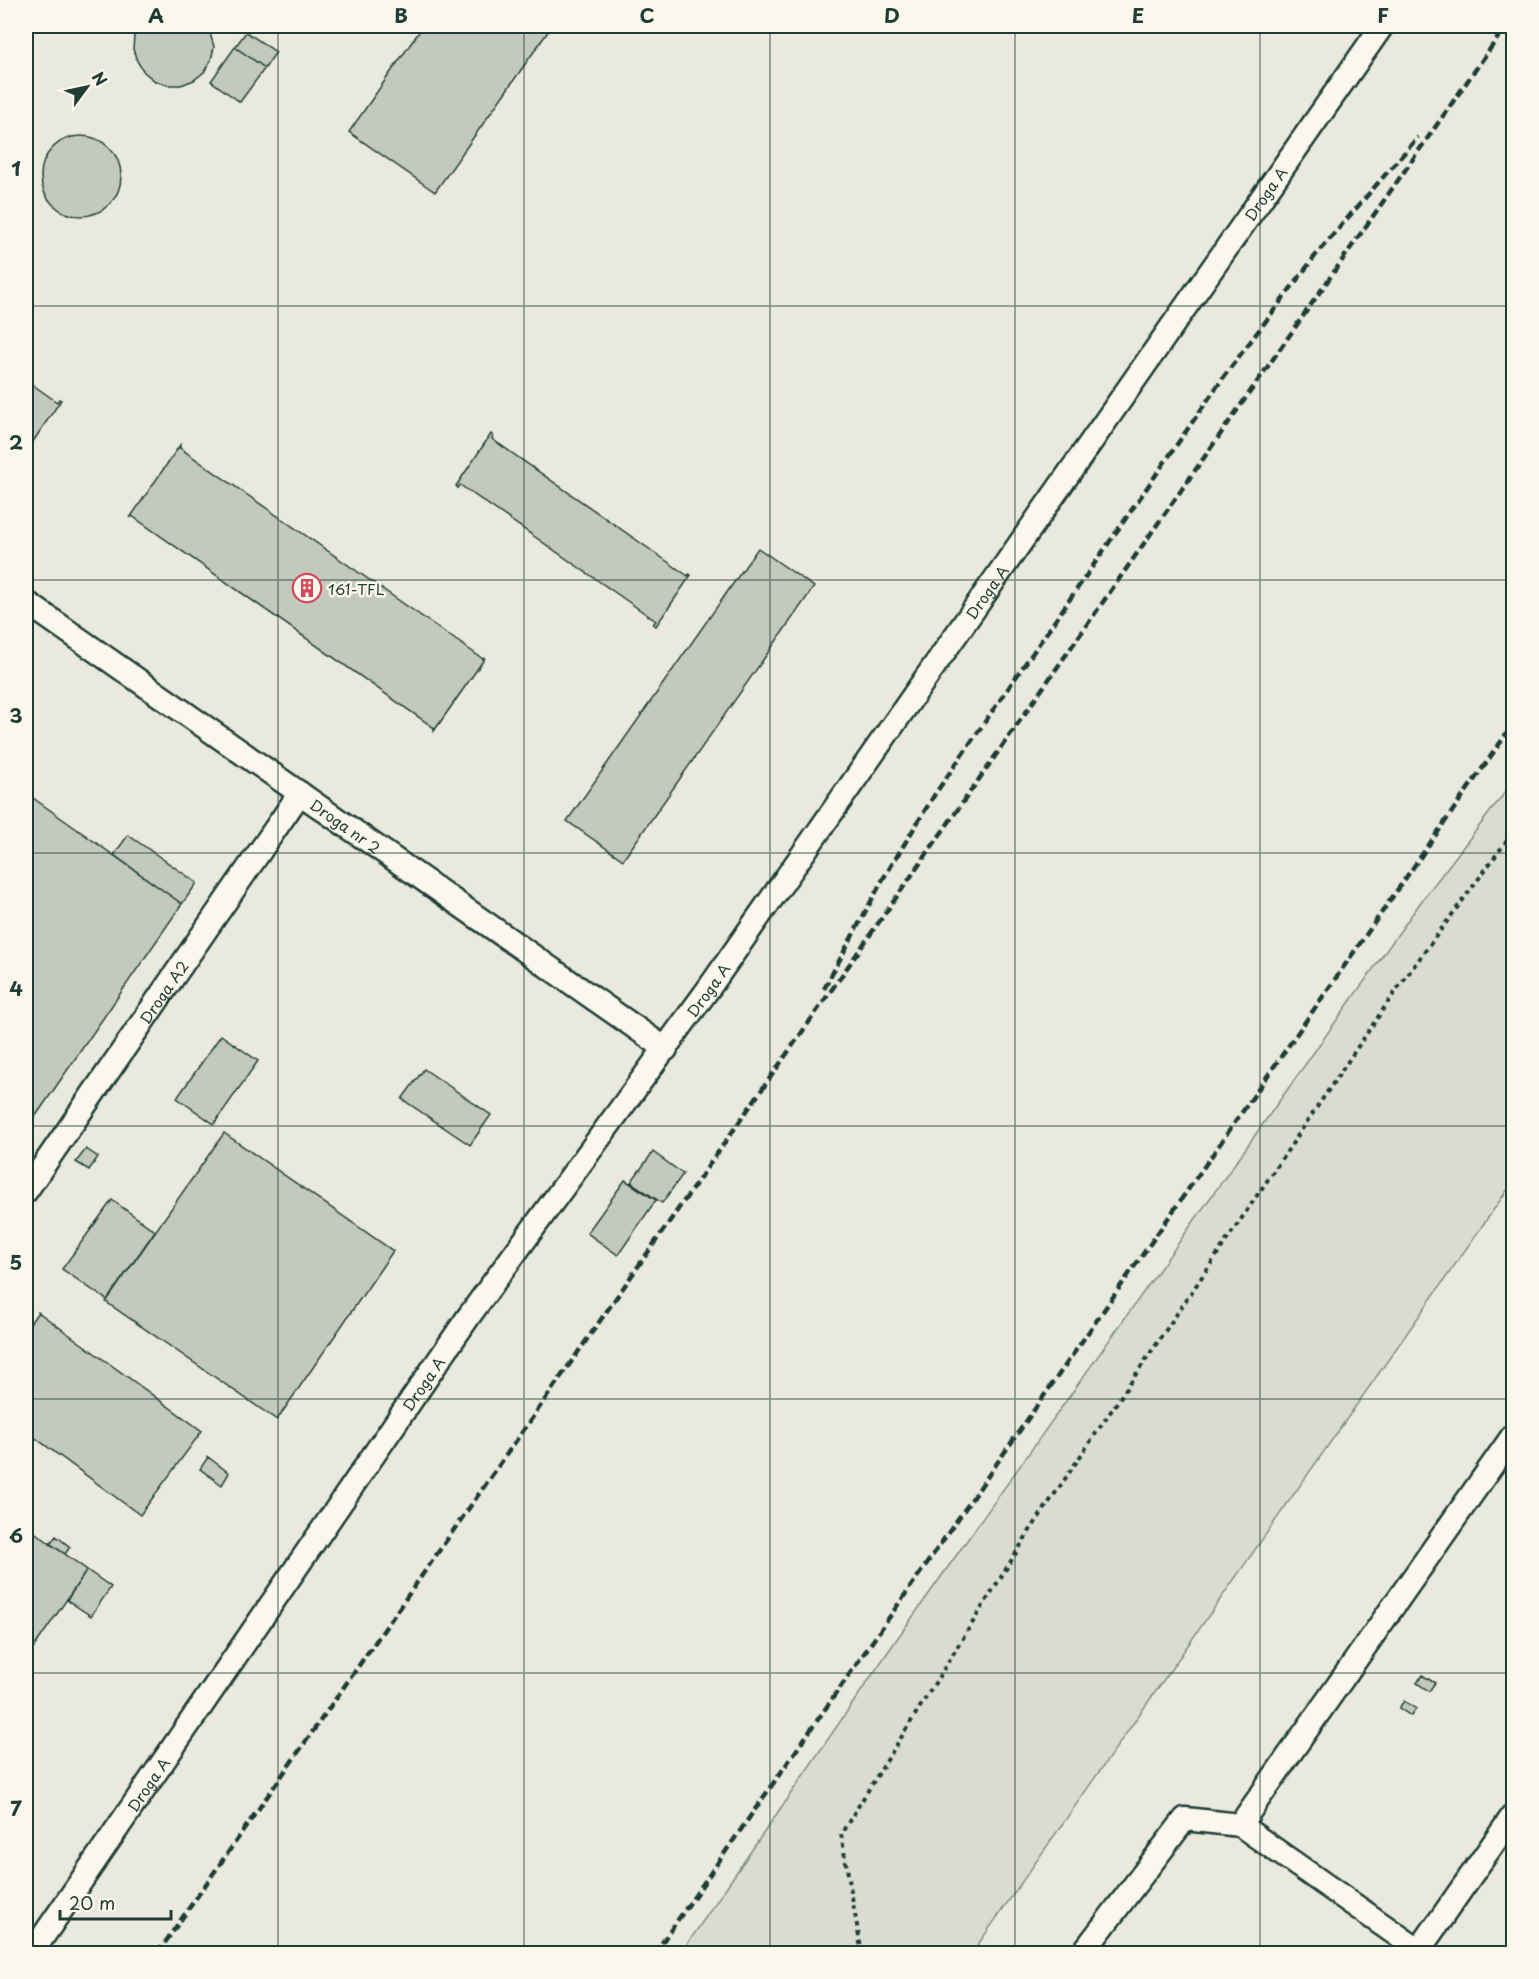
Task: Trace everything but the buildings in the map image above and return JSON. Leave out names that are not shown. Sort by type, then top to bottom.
[{"type":"lane","name":"Droga A","points":[[31,1953],[469,1316],[666,1049],[1382,26]]},
{"type":"lane","name":"Droga nr 2","points":[[26,602],[666,1049]]},
{"type":"lane","name":"Droga A2","points":[[26,1191],[300,793]]},
{"type":"lane","points":[[1240,1825],[1514,1434]]},
{"type":"lane","points":[[1082,1953],[1185,1819],[1240,1825],[1421,1952],[1514,1814]]},
{"type":"path","points":[[862,1953],[841,1834],[1029,1532],[1397,989],[1514,831]]},
{"type":"shaded area","points":[[26,26],[1513,26],[1513,782],[1420,903],[899,1636],[681,1953],[26,1954]]},
{"type":"shaded area","points":[[1513,782],[1513,1182],[972,1953],[681,1953],[899,1636],[1420,903]]},
{"type":"shaded area","points":[[1513,1182],[1513,1953],[972,1954],[1283,1511]]},
{"type":"railway","points":[[157,1954],[1506,26]]},
{"type":"railway","points":[[824,989],[883,879],[935,794],[1225,375],[1319,251],[1418,137]]},
{"type":"railway","points":[[654,1954],[1514,723]]},
{"type":"place","name":"161-TFL","points":[[307,588]]}]
